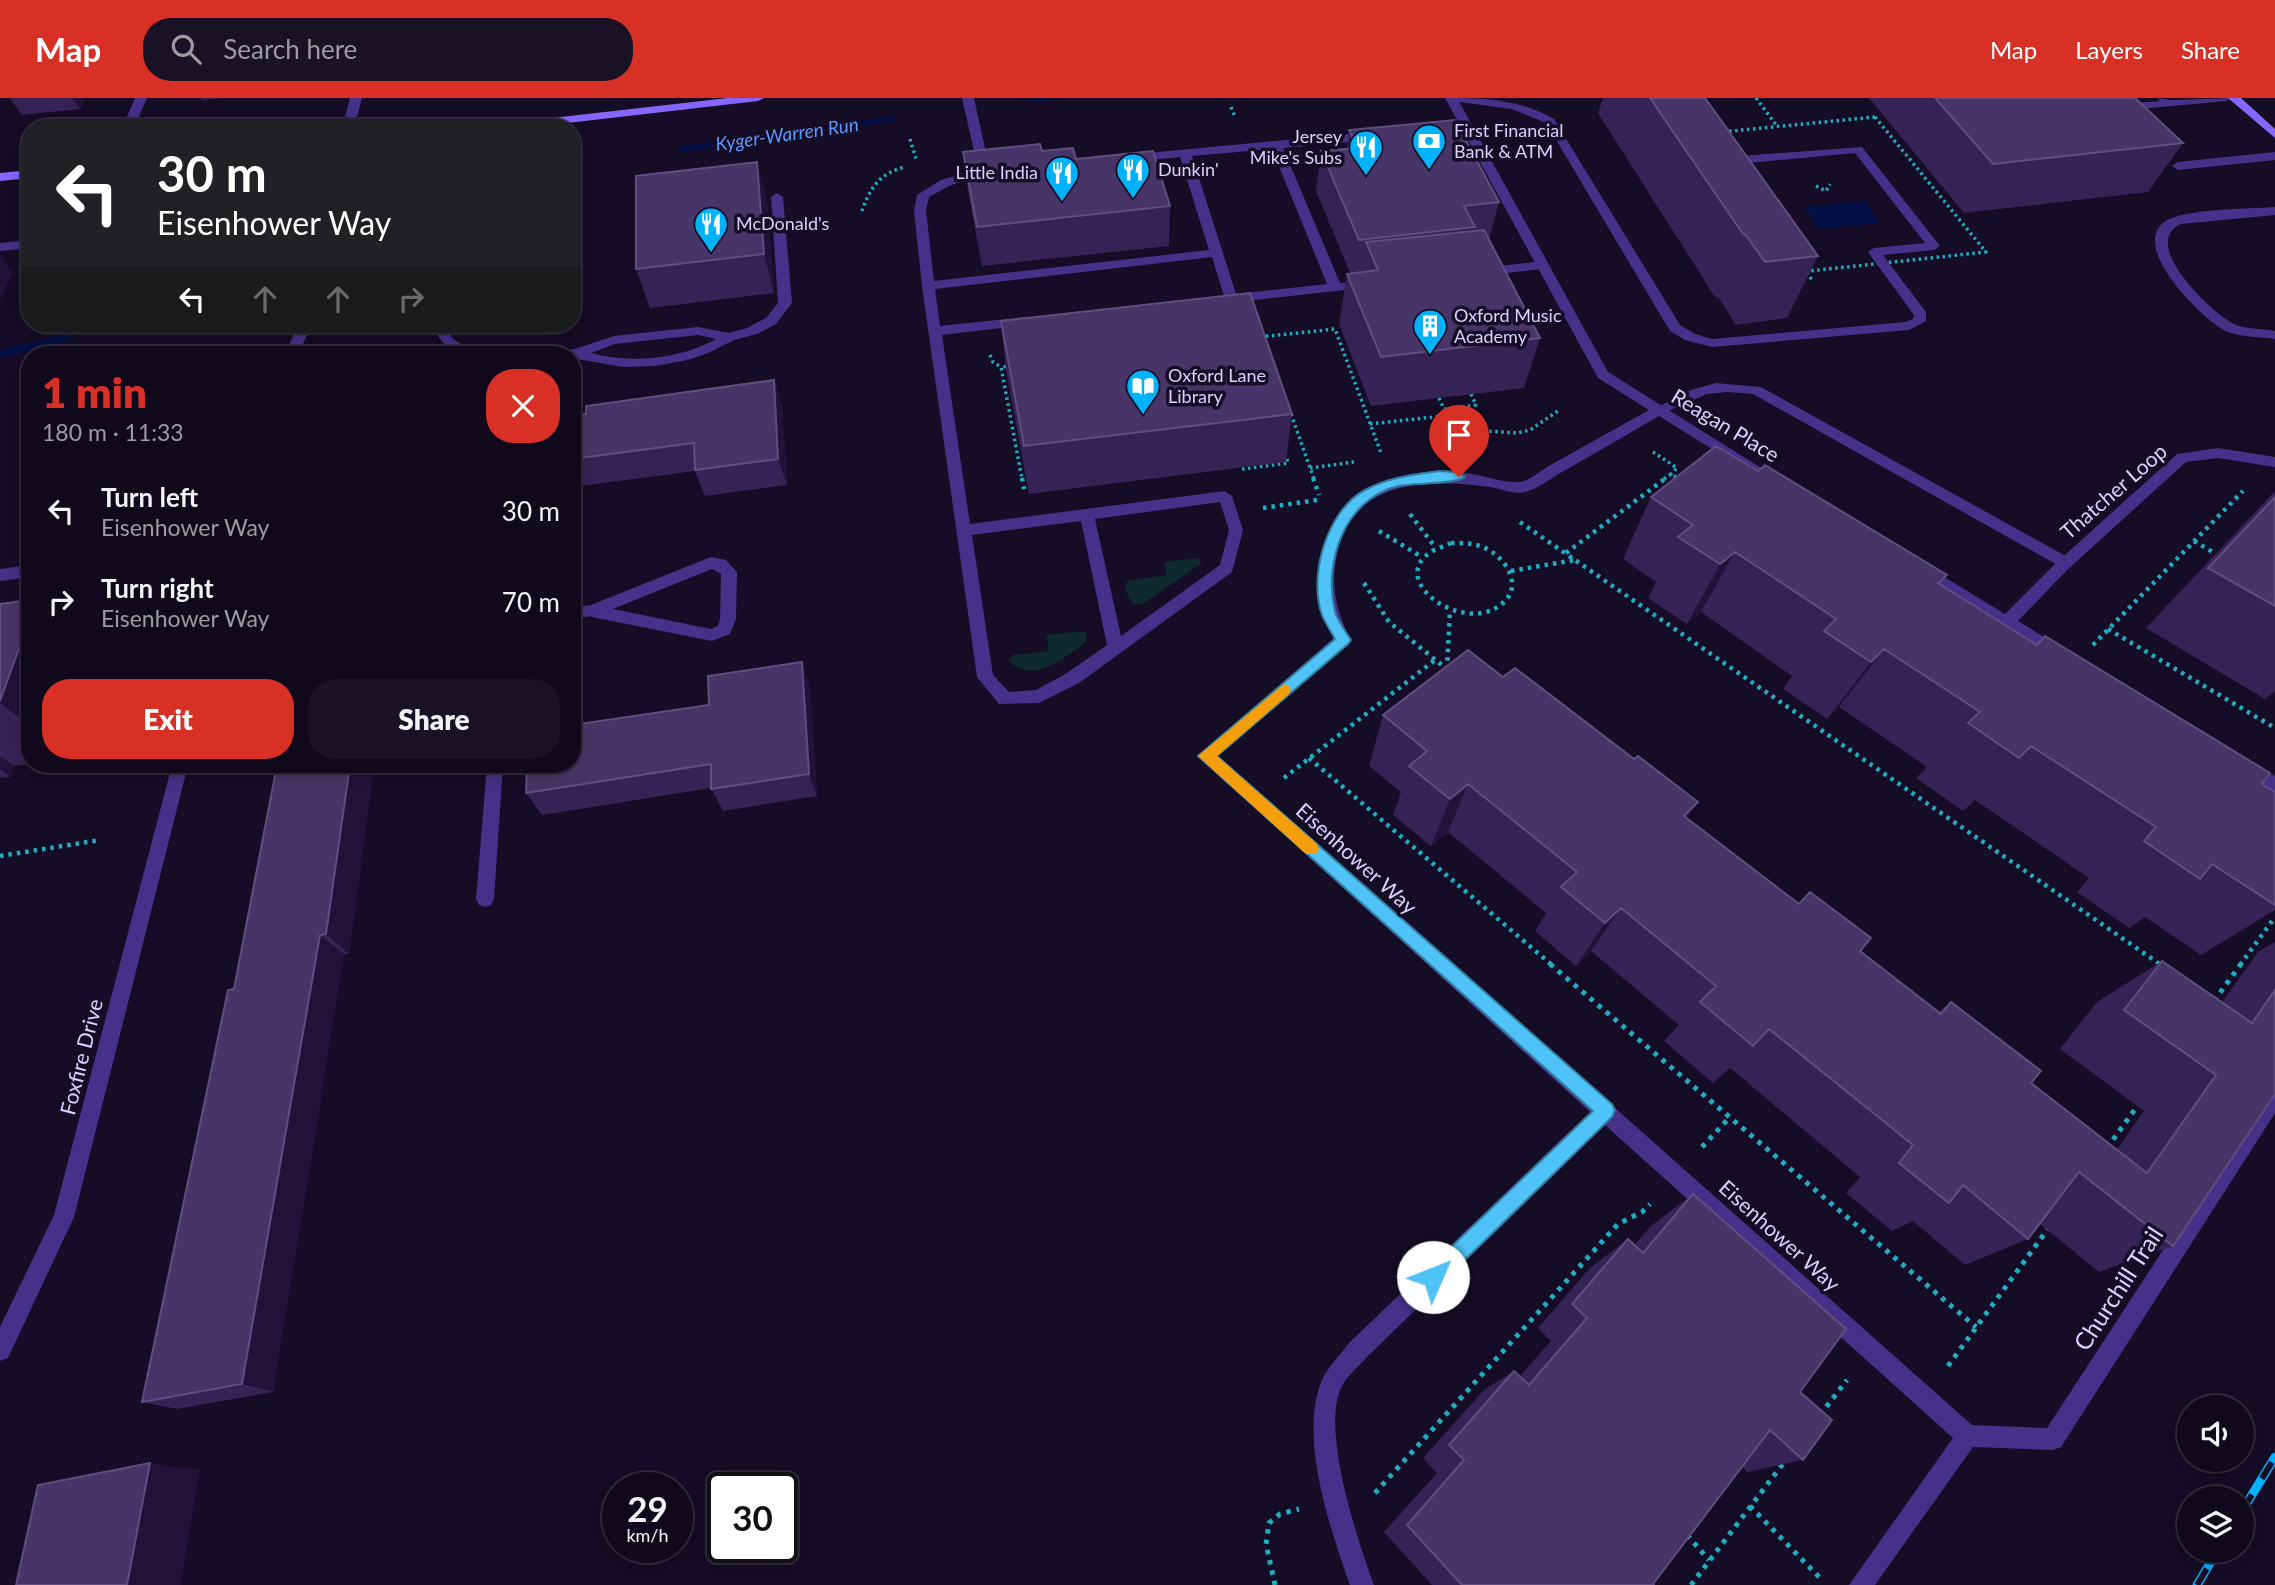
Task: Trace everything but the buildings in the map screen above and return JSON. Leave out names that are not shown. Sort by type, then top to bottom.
[{"type":"street","points":[[132,119],[141,98]]},
{"type":"street","points":[[352,119],[356,98]]},
{"type":"street","points":[[571,119],[758,98]]},
{"type":"street","points":[[962,531],[1225,496],[1236,530],[1227,568],[1073,678],[1039,696],[1005,699],[985,677],[962,531],[920,210],[923,195],[957,177],[990,171],[968,98]]},
{"type":"street","points":[[1451,98],[1530,108],[1550,121],[1675,328],[1690,337],[1712,343],[1909,326],[1919,321],[1921,315],[1874,252],[1934,246],[1858,149],[1718,162]]},
{"type":"street","name":"Reagan Place","points":[[1451,98],[1462,128],[1543,265],[1603,375],[1787,488]]},
{"type":"street","points":[[2086,98],[2107,110],[2166,101],[2226,98]]},
{"type":"street","points":[[2234,98],[2275,135]]},
{"type":"street","points":[[1116,159],[1382,135]]},
{"type":"street","points":[[1276,145],[1335,287]]},
{"type":"street","points":[[1185,153],[1216,253],[1224,299],[1387,282]]},
{"type":"street","points":[[2178,166],[2275,156]]},
{"type":"street","points":[[0,177],[21,175]]},
{"type":"street","points":[[581,354],[608,361],[638,361],[698,354],[713,349],[729,337],[752,331],[771,321],[785,303],[777,198]]},
{"type":"street","points":[[2275,211],[2182,219],[2167,226],[2158,240],[2160,252],[2174,273],[2221,321],[2229,327],[2275,335]]},
{"type":"street","points":[[0,247],[21,245]]},
{"type":"street","points":[[928,286],[1216,253]]},
{"type":"street","points":[[1465,273],[1543,265]]},
{"type":"street","points":[[935,331],[1046,319]]},
{"type":"street","points":[[581,351],[614,340],[686,332],[698,331],[729,337]]},
{"type":"street","points":[[443,333],[447,341],[455,346]]},
{"type":"street","points":[[1659,411],[1704,388],[1728,385],[1756,390],[2066,563]]},
{"type":"street","name":"Eisenhower Way","points":[[1659,411],[1522,488],[1478,478],[1439,476],[1393,482],[1367,494],[1346,515],[1330,542],[1325,576],[1328,614],[1343,640],[1206,756],[1606,1110],[1968,1436]]},
{"type":"street","name":"Thatcher Loop","points":[[2006,622],[2066,563],[2182,458],[2218,453],[2257,457],[2275,462]]},
{"type":"street","points":[[1087,514],[1115,647]]},
{"type":"street","points":[[1902,559],[2075,664]]},
{"type":"street","points":[[581,612],[592,611],[711,564],[721,564],[729,572],[728,619],[724,630],[712,635],[592,611]]},
{"type":"street","points":[[0,575],[21,572]]},
{"type":"street","points":[[2237,762],[2275,785]]},
{"type":"street","name":"Foxfire Drive","points":[[0,1350],[64,1217],[178,773]]},
{"type":"street","points":[[485,899],[494,773]]},
{"type":"street","name":"Churchill Trail","points":[[1968,1436],[2053,1439],[2275,1096]]},
{"type":"street","points":[[1362,1585],[1338,1503],[1325,1442],[1329,1389],[1357,1351],[1606,1110]]},
{"type":"street","points":[[1861,1585],[1968,1436]]},
{"type":"path","points":[[1756,98],[1777,127]]},
{"type":"path","points":[[1672,137],[1885,116]]},
{"type":"path","points":[[1680,136],[1772,275],[1986,252],[1875,117]]},
{"type":"path","points":[[862,211],[874,182],[886,171],[918,165]]},
{"type":"path","points":[[1970,234],[1980,233]]},
{"type":"path","points":[[1753,258],[1761,257]]},
{"type":"path","points":[[1807,271],[1813,282]]},
{"type":"path","points":[[1256,338],[1335,329],[1383,458]]},
{"type":"path","points":[[1015,365],[1001,367],[1025,496]]},
{"type":"path","points":[[1439,398],[1444,409],[1449,409],[1476,405],[1471,394]]},
{"type":"path","points":[[1231,513],[1322,502],[1287,402]]},
{"type":"path","points":[[1449,409],[1454,429],[1505,434],[1530,429],[1558,411]]},
{"type":"path","points":[[1370,424],[1452,415]]},
{"type":"path","points":[[1566,553],[1677,468],[1650,450]]},
{"type":"path","points":[[1233,470],[1288,463],[1284,451]]},
{"type":"path","points":[[2075,664],[2258,475],[2257,457]]},
{"type":"path","points":[[1310,468],[1359,461]]},
{"type":"path","points":[[1671,474],[1682,481]]},
{"type":"path","points":[[1404,506],[1435,547]]},
{"type":"path","points":[[1409,512],[1417,510]]},
{"type":"path","points":[[1514,520],[1566,553],[2168,970]]},
{"type":"path","points":[[1373,527],[1422,557]]},
{"type":"path","points":[[1375,538],[1380,531]]},
{"type":"path","points":[[2194,541],[2216,554]]},
{"type":"path","points":[[1451,542],[1488,548],[1502,558],[1511,571],[1514,584],[1510,597],[1501,607],[1485,613],[1468,615],[1450,611],[1429,598],[1417,581],[1417,568],[1422,557],[1435,547],[1451,542]]},
{"type":"path","points":[[1511,571],[1575,560]]},
{"type":"path","points":[[1364,573],[1364,584],[1374,607],[1391,626],[1458,677]]},
{"type":"path","points":[[1447,669],[1450,611]]},
{"type":"path","points":[[2108,629],[2275,728]]},
{"type":"path","points":[[1256,800],[1435,660]]},
{"type":"path","points":[[1309,758],[1976,1327]]},
{"type":"path","points":[[0,856],[100,840]]},
{"type":"path","points":[[2205,1013],[2275,917]]},
{"type":"path","points":[[2102,1155],[2150,1089]]},
{"type":"path","points":[[1696,1153],[1730,1117]]},
{"type":"path","points":[[1371,1499],[1618,1224],[1642,1212],[1655,1198]]},
{"type":"path","points":[[1924,1397],[2054,1220]]},
{"type":"path","points":[[1814,1423],[1871,1349]]},
{"type":"path","points":[[1690,1585],[1790,1454]]},
{"type":"path","points":[[1750,1506],[1828,1585]]},
{"type":"path","points":[[1275,1585],[1266,1544],[1269,1523],[1280,1514],[1301,1509]]},
{"type":"path","points":[[1684,1531],[1709,1560]]},
{"type":"green space","points":[[1197,558],[1202,563],[1143,604],[1134,604],[1128,597],[1125,585],[1128,581],[1167,575],[1164,562]]},
{"type":"green space","points":[[1083,631],[1087,634],[1086,642],[1048,667],[1028,671],[1018,668],[1009,660],[1013,655],[1049,651],[1046,635]]},
{"type":"shaded area","points":[[1864,201],[1880,223],[1819,229],[1804,207]]},
{"type":"waterway","name":"Kyger-Warren Run","points":[[1031,99],[1047,98]]},
{"type":"waterway","name":"Kyger-Warren Run","points":[[682,149],[891,119]]},
{"type":"waterway","name":"Kyger-Warren Run","points":[[33,346],[61,339],[70,333]]},
{"type":"waterway","name":"Kyger-Warren Run","points":[[0,354],[21,349]]},
{"type":"railway","points":[[2254,1491],[2275,1457]]},
{"type":"railway","points":[[2197,1585],[2210,1563]]},
{"type":"slow traffic","points":[[1284,690],[1206,756],[1311,849]]},
{"type":"place","name":"First Financial Bank & ATM","points":[[1429,171]]},
{"type":"place","name":"Jersey Mike's Subs","points":[[1366,177]]},
{"type":"place","name":"Dunkin'","points":[[1133,200]]},
{"type":"place","name":"Little India","points":[[1062,203]]},
{"type":"place","name":"McDonald's","points":[[711,254]]},
{"type":"place","name":"Oxford Music Academy","points":[[1430,356]]},
{"type":"place","name":"Oxford Lane Library","points":[[1143,416]]},
{"type":"route","points":[[1433,1277],[1606,1110],[1206,756],[1343,640],[1328,614],[1325,576],[1330,542],[1346,515],[1367,494],[1393,482],[1439,476],[1459,477]]}]
